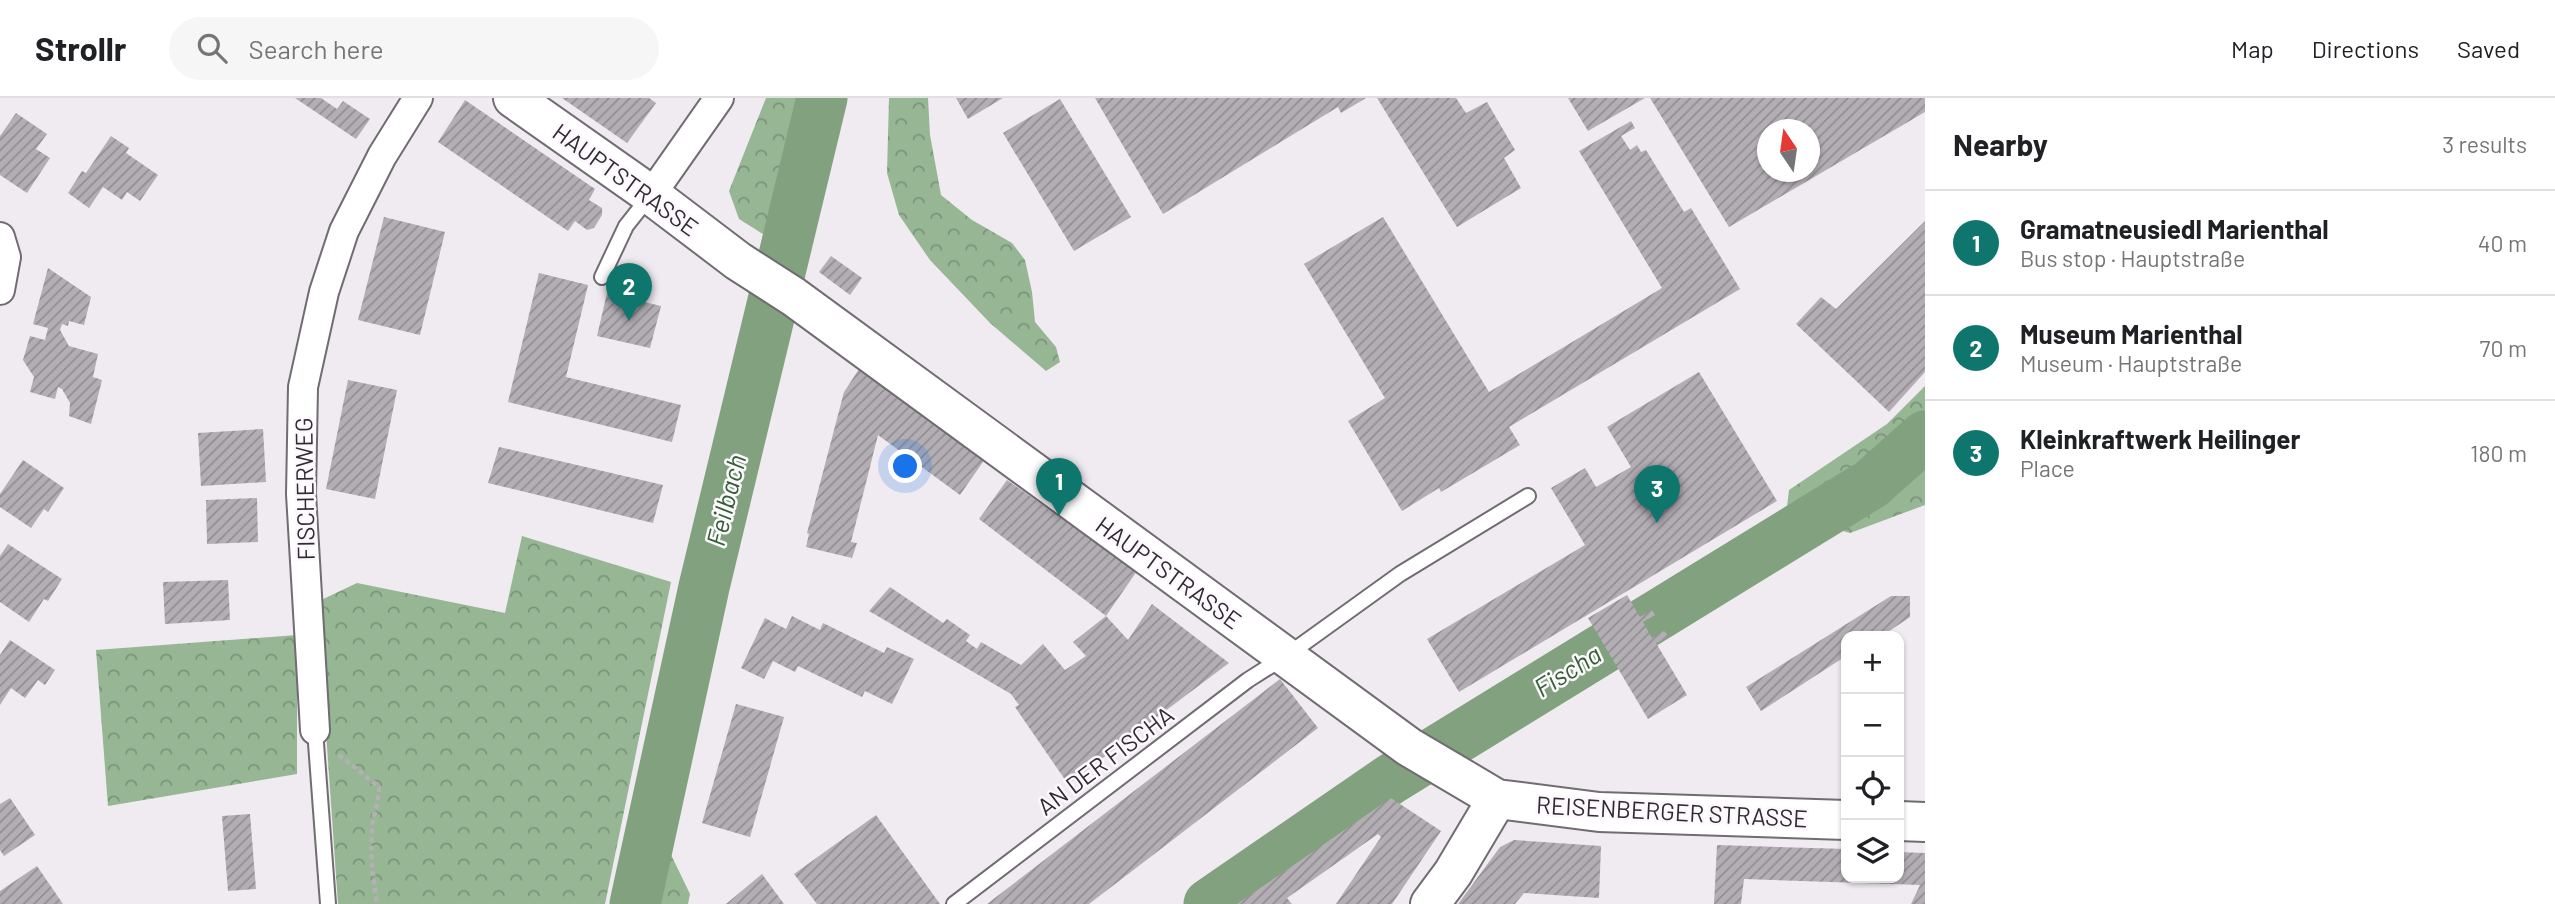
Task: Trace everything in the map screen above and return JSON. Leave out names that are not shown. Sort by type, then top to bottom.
[{"type":"main road","name":"HAUPTSTRASSE","points":[[513,98],[651,195],[738,261],[794,297],[1409,747],[1497,799]]},
{"type":"main road","name":"REISENBERGER STRASSE","points":[[1497,799],[1599,812],[1841,820]]},
{"type":"main road","points":[[1430,904],[1453,873],[1497,799]]},
{"type":"main road","points":[[1904,821],[1925,822]]},
{"type":"street","name":"FISCHERWEG","points":[[315,734],[301,494],[303,387],[324,292],[344,231],[382,156],[418,98]]},
{"type":"street","points":[[651,195],[719,98]]},
{"type":"street","points":[[0,237],[6,257],[0,290]]},
{"type":"lane","points":[[602,277],[626,226],[651,195]]},
{"type":"lane","name":"AN DER FISCHA","points":[[954,904],[1248,680],[1286,656],[1399,574],[1528,496]]},
{"type":"lane","name":"FISCHERWEG","points":[[315,734],[328,904]]},
{"type":"path","points":[[315,734],[379,787],[379,802],[371,840],[371,865],[377,904]]},
{"type":"green space","points":[[766,98],[831,98],[803,259],[739,219],[729,191]]},
{"type":"green space","points":[[889,98],[928,98],[930,135],[941,195],[972,220],[1012,243],[1025,260],[1035,322],[1056,347],[1060,362],[1046,371],[990,323],[930,260],[899,215],[887,173]]},
{"type":"green space","points":[[1925,386],[1925,505],[1850,533],[1786,515],[1789,490],[1887,424]]},
{"type":"green space","points":[[522,536],[671,582],[605,904],[338,904],[317,602],[357,583],[505,613]]},
{"type":"green space","points":[[297,635],[297,774],[108,806],[96,650]]},
{"type":"green space","points":[[660,832],[690,894],[688,904],[646,904]]},
{"type":"building","points":[[295,98],[321,98],[337,109],[343,101],[370,119],[356,139]]},
{"type":"building","points":[[562,98],[649,98],[656,103],[627,143]]},
{"type":"building","points":[[956,98],[1003,98],[968,119]]},
{"type":"building","points":[[1095,98],[1366,98],[1341,113],[1338,107],[1163,214]]},
{"type":"building","points":[[1377,98],[1456,98],[1466,113],[1487,102],[1515,150],[1504,158],[1521,188],[1457,227]]},
{"type":"building","points":[[1568,98],[1645,98],[1588,131]]},
{"type":"building","points":[[1650,98],[1925,98],[1925,112],[1820,174],[1820,119],[1757,119],[1757,182],[1806,182],[1729,227]]},
{"type":"building","points":[[1060,99],[1131,217],[1074,251],[1003,133]]},
{"type":"building","points":[[465,100],[595,189],[589,200],[602,208],[602,215],[594,228],[587,230],[575,221],[568,231],[438,142]]},
{"type":"building","points":[[16,113],[47,134],[36,149],[50,158],[27,193],[0,175],[0,136]]},
{"type":"building","points":[[1631,121],[1635,128],[1621,136],[1630,150],[1637,145],[1641,152],[1646,150],[1684,212],[1691,208],[1740,289],[1509,427],[1520,445],[1441,492],[1439,488],[1402,511],[1348,421],[1385,398],[1304,264],[1383,217],[1489,392],[1662,288],[1579,151]]},
{"type":"building","points":[[111,136],[129,148],[126,153],[158,175],[140,201],[127,192],[122,200],[103,187],[89,208],[68,193],[82,171],[86,173]]},
{"type":"building","points":[[384,217],[445,232],[420,335],[358,320]]},
{"type":"building","points":[[1925,221],[1925,372],[1889,412],[1796,324],[1821,297],[1836,309]]},
{"type":"building","points":[[831,256],[862,278],[850,295],[819,272]]},
{"type":"building","points":[[48,268],[91,297],[84,325],[69,321],[68,326],[62,324],[60,330],[69,346],[98,354],[93,377],[102,380],[91,424],[69,416],[70,403],[62,389],[58,387],[55,399],[30,392],[34,377],[23,360],[30,336],[45,340],[48,328],[33,324]]},
{"type":"building","points":[[539,273],[588,285],[566,377],[681,405],[672,442],[508,402]]},
{"type":"building","points":[[607,293],[661,306],[650,348],[597,336]]},
{"type":"building","points":[[859,369],[985,459],[960,495],[878,435],[851,542],[857,543],[852,558],[806,547],[807,533],[844,392]]},
{"type":"building","points":[[1699,372],[1777,501],[1459,692],[1427,639],[1585,545],[1551,488],[1585,468],[1596,487],[1631,467],[1607,427]]},
{"type":"building","points":[[348,380],[397,390],[375,499],[326,489]]},
{"type":"building","points":[[263,429],[266,482],[201,486],[198,433]]},
{"type":"building","points":[[499,447],[663,485],[653,523],[488,483]]},
{"type":"building","points":[[23,460],[64,488],[48,512],[44,509],[31,528],[0,507],[0,494]]},
{"type":"building","points":[[1007,480],[1137,571],[1106,616],[979,519]]},
{"type":"building","points":[[257,498],[258,542],[207,544],[206,500]]},
{"type":"building","points":[[8,544],[62,579],[48,601],[44,599],[29,622],[0,602],[0,556]]},
{"type":"building","points":[[228,580],[230,620],[165,624],[163,582]]},
{"type":"building","points":[[890,587],[943,623],[947,619],[970,635],[966,641],[977,649],[981,642],[1021,665],[1043,644],[1065,670],[1086,656],[1073,642],[1106,616],[1128,640],[1152,604],[1229,663],[1068,784],[1015,707],[1019,705],[1011,694],[869,611]]},
{"type":"building","points":[[1627,595],[1640,617],[1652,610],[1655,615],[1643,622],[1652,638],[1664,631],[1667,634],[1667,638],[1656,643],[1687,695],[1648,719],[1588,618]]},
{"type":"building","points":[[1891,596],[1910,596],[1910,617],[1889,631],[1841,631],[1841,659],[1761,711],[1746,687]]},
{"type":"building","points":[[792,616],[820,630],[823,623],[884,653],[887,647],[914,659],[892,704],[865,691],[862,697],[798,666],[795,672],[773,661],[764,679],[741,668],[765,618],[786,629]]},
{"type":"building","points":[[10,640],[55,670],[45,685],[38,680],[25,698],[11,688],[0,705],[0,655]]},
{"type":"building","points":[[1280,679],[1318,728],[1153,855],[1089,904],[987,904]]},
{"type":"building","points":[[736,704],[784,717],[750,837],[702,823]]},
{"type":"building","points":[[10,798],[35,835],[4,856],[0,850],[0,804]]},
{"type":"building","points":[[1391,798],[1441,831],[1392,904],[1336,904],[1381,837],[1378,834],[1287,898],[1292,904],[1237,904]]},
{"type":"building","points":[[250,814],[256,889],[228,891],[222,816]]},
{"type":"building","points":[[876,815],[940,904],[817,904],[794,874]]},
{"type":"building","points":[[1514,840],[1601,846],[1599,898],[1524,893],[1515,904],[1458,904],[1500,847]]},
{"type":"building","points":[[1717,845],[1841,849],[1841,882],[1744,879],[1741,904],[1714,904]]},
{"type":"building","points":[[1904,852],[1925,853],[1925,904],[1911,904],[1920,885],[1861,883],[1904,883]]},
{"type":"building","points":[[37,866],[63,904],[0,904],[0,891]]},
{"type":"building","points":[[762,874],[784,904],[726,904]]},
{"type":"waterway","name":"Feilbach","points":[[635,904],[704,587],[822,98]]},
{"type":"waterway","name":"Fischa","points":[[1209,904],[1391,779],[1871,484],[1925,436]]},
{"type":"place","name":"Museum Marienthal","points":[[629,321]]},
{"type":"place","name":"Gramatneusiedl Marienthal","points":[[1059,516]]},
{"type":"place","name":"Kleinkraftwerk Heilinger","points":[[1657,523]]}]
